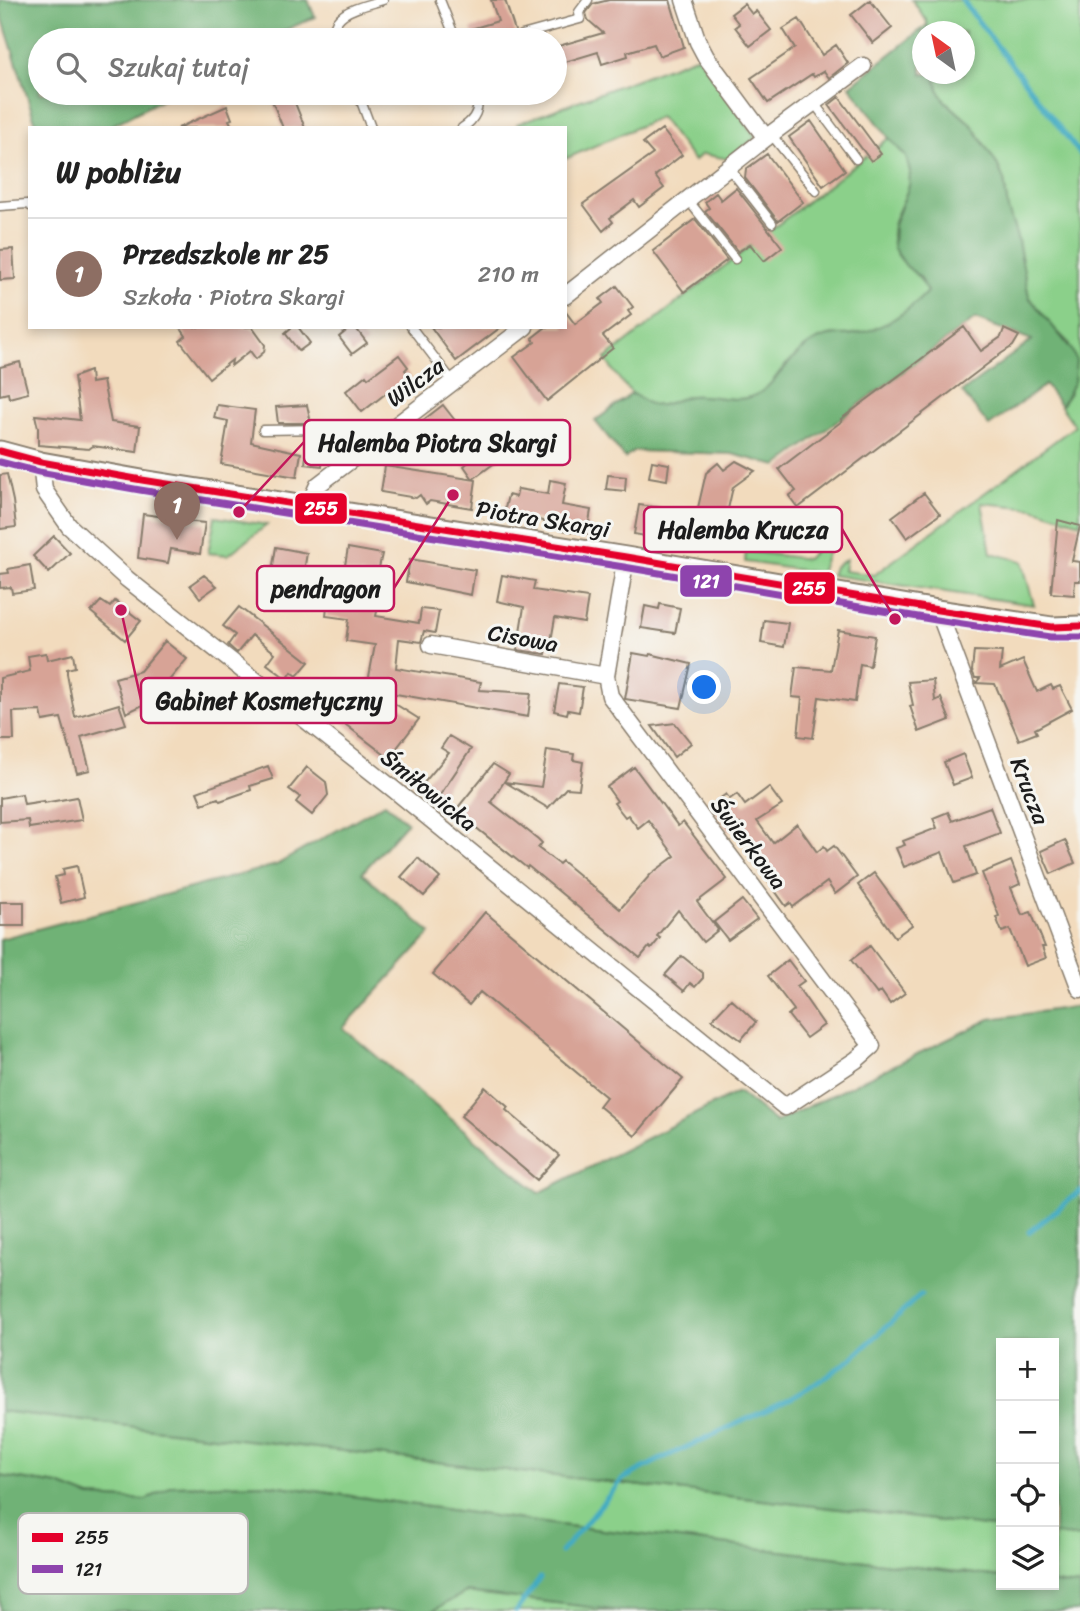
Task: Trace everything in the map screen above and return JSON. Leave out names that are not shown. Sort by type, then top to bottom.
[{"type":"street","points":[[684,0],[706,57],[769,136]]},
{"type":"street","points":[[567,294],[863,66]]},
{"type":"street","name":"Wilcza","points":[[311,507],[318,485],[519,329]]},
{"type":"street","name":"Piotra Skargi","points":[[0,451],[41,462],[142,480],[938,610],[1052,627],[1080,626]]},
{"type":"street","name":"Śmiłowicka","points":[[41,462],[44,490],[69,526],[127,579],[392,788],[785,1107]]},
{"type":"street","points":[[606,676],[626,557]]},
{"type":"street","name":"Krucza","points":[[938,610],[1080,989]]},
{"type":"street","name":"Cisowa","points":[[431,645],[606,676]]},
{"type":"street","name":"Świerkowa","points":[[606,676],[610,696],[872,1046],[856,1060],[785,1107]]},
{"type":"lane","points":[[334,28],[335,23],[347,12],[383,0]]},
{"type":"lane","points":[[440,0],[451,28]]},
{"type":"lane","points":[[547,28],[580,19],[579,12],[588,0]]},
{"type":"lane","points":[[814,103],[856,159]]},
{"type":"lane","points":[[362,105],[370,126]]},
{"type":"lane","points":[[465,126],[474,119],[478,105]]},
{"type":"lane","points":[[769,136],[816,191]]},
{"type":"lane","points":[[729,168],[772,223]]},
{"type":"lane","points":[[688,200],[735,259]]},
{"type":"lane","points":[[0,206],[28,205]]},
{"type":"lane","points":[[413,329],[453,382]]},
{"type":"lane","points":[[263,430],[323,429],[330,434],[348,462]]},
{"type":"green space","points":[[0,0],[308,0],[315,17],[290,28],[28,28],[28,99],[0,10]]},
{"type":"green space","points":[[912,0],[1080,0],[1080,523],[1033,508],[982,503],[991,553],[1022,561],[1034,605],[831,575],[834,567],[846,559],[844,571],[874,575],[1075,426],[1061,406],[1070,393],[1069,343],[1029,297],[1018,241],[1008,209],[1004,180],[972,125],[945,101],[938,89],[937,84],[975,84],[975,21],[926,20]]},
{"type":"green space","points":[[912,37],[912,84],[937,84],[945,101],[972,125],[1004,180],[1008,209],[1018,241],[1029,297],[1072,350],[1076,361],[1074,382],[1061,406],[1045,385],[989,426],[962,392],[1032,340],[975,319],[777,466],[732,454],[634,451],[625,458],[595,421],[631,394],[659,405],[690,396],[740,399],[758,394],[798,353],[813,342],[826,337],[875,329],[903,313],[927,292],[921,278],[906,266],[893,247],[894,225],[909,186],[910,172],[906,157],[850,86]]},
{"type":"green space","points":[[698,56],[755,136],[728,159],[702,154],[694,161],[660,117],[567,158],[567,126],[517,124]]},
{"type":"green space","points":[[30,105],[151,105],[111,126],[36,126]]},
{"type":"green space","points":[[889,138],[904,154],[911,177],[896,217],[892,238],[897,254],[924,284],[927,292],[920,299],[894,319],[875,329],[823,338],[792,360],[767,388],[744,399],[690,396],[654,405],[629,391],[605,359]]},
{"type":"green space","points":[[215,517],[267,525],[228,555],[208,553]]},
{"type":"green space","points":[[822,543],[829,548],[820,573],[745,562],[746,551],[807,559]]},
{"type":"green space","points":[[385,803],[407,822],[362,873],[431,933],[343,1028],[539,1193],[738,1092],[776,1122],[990,1019],[1080,1006],[1080,1537],[1059,1535],[1059,1338],[996,1338],[996,1527],[0,1411],[0,939],[276,865]]},
{"type":"green space","points":[[0,1411],[996,1527],[996,1576],[551,1524],[266,1484],[172,1486],[146,1500],[90,1497],[59,1485],[0,1476]]},
{"type":"green space","points":[[0,1476],[59,1485],[90,1497],[146,1500],[172,1486],[266,1484],[551,1524],[996,1576],[996,1590],[1059,1590],[1059,1584],[1080,1586],[1080,1611],[621,1611],[466,1592],[432,1611],[0,1611]]},
{"type":"green space","points":[[1059,1535],[1080,1537],[1080,1586],[1059,1584]]},
{"type":"green space","points":[[466,1592],[621,1611],[432,1611]]},
{"type":"building","points":[[491,0],[505,0],[514,28],[474,28],[498,21]]},
{"type":"building","points":[[609,0],[670,0],[684,47],[659,56],[654,44],[627,52],[628,56],[602,64],[598,52],[567,61],[567,44],[603,33],[588,20],[586,13],[593,4]]},
{"type":"building","points":[[870,0],[892,28],[873,43],[851,15]]},
{"type":"building","points":[[744,4],[752,14],[756,11],[771,30],[750,46],[735,27],[739,24],[731,14]]},
{"type":"building","points":[[799,19],[822,55],[836,45],[848,63],[829,78],[824,71],[814,77],[812,74],[768,103],[751,78],[795,48],[783,29]]},
{"type":"building","points":[[839,97],[881,154],[871,161],[829,105]]},
{"type":"building","points":[[274,105],[296,105],[304,126],[282,126]]},
{"type":"building","points":[[227,106],[232,119],[229,120],[232,126],[182,126]]},
{"type":"building","points":[[811,121],[845,170],[823,186],[789,137]]},
{"type":"building","points":[[662,129],[682,155],[655,176],[664,188],[639,207],[634,200],[610,218],[613,222],[603,231],[583,204],[653,154],[643,143]]},
{"type":"building","points":[[767,154],[803,202],[778,221],[745,178],[746,169]]},
{"type":"building","points":[[736,188],[782,247],[764,261],[750,244],[738,252],[705,211],[709,208],[705,202],[716,193],[721,200]]},
{"type":"building","points":[[695,219],[727,260],[684,292],[653,251]]},
{"type":"building","points":[[13,249],[15,279],[0,280],[0,250]]},
{"type":"building","points":[[617,286],[633,307],[628,311],[631,315],[603,336],[613,348],[547,401],[514,357],[535,342],[532,338],[543,329],[567,329],[567,314],[575,324],[603,303],[600,299]]},
{"type":"building","points":[[964,327],[981,351],[1001,337],[1004,329],[1019,336],[1013,346],[798,508],[789,496],[796,491],[779,469]]},
{"type":"building","points":[[181,329],[253,329],[265,345],[264,352],[256,359],[250,351],[231,366],[232,360],[209,378],[180,341],[186,336]]},
{"type":"building","points":[[290,329],[300,329],[310,343],[299,351],[285,333]]},
{"type":"building","points":[[349,329],[356,329],[367,343],[352,354],[339,337]]},
{"type":"building","points":[[432,329],[498,329],[456,361]]},
{"type":"building","points":[[399,355],[413,380],[399,390],[389,391],[362,412],[346,391]]},
{"type":"building","points":[[20,362],[28,393],[9,398],[8,393],[0,395],[0,367]]},
{"type":"building","points":[[90,371],[91,383],[103,381],[111,422],[140,426],[137,452],[93,446],[89,449],[38,445],[35,415],[80,420],[74,377]]},
{"type":"building","points":[[217,405],[255,410],[251,442],[301,453],[297,477],[221,464],[228,421],[214,418]]},
{"type":"building","points":[[307,405],[311,423],[278,423],[276,407]]},
{"type":"building","points":[[443,405],[464,432],[447,444],[436,429],[425,436],[417,425]]},
{"type":"building","points":[[498,424],[509,439],[506,441],[512,450],[473,479],[464,466],[480,452],[473,443]]},
{"type":"building","points":[[308,436],[326,439],[322,466],[305,464]]},
{"type":"building","points":[[652,461],[669,464],[667,480],[649,477]]},
{"type":"building","points":[[736,461],[755,471],[733,487],[723,531],[694,525],[706,473],[718,463],[724,470]]},
{"type":"building","points":[[385,466],[476,480],[472,508],[430,501],[426,504],[420,495],[416,498],[381,492]]},
{"type":"building","points":[[7,474],[16,527],[0,529],[0,475]]},
{"type":"building","points":[[608,475],[626,477],[625,491],[606,489]]},
{"type":"building","points":[[550,480],[566,483],[562,505],[591,510],[587,534],[562,530],[563,525],[504,513],[508,495],[516,497],[518,489],[548,494]]},
{"type":"building","points":[[924,493],[940,514],[907,538],[892,517]]},
{"type":"building","points":[[639,505],[661,508],[656,538],[634,534]]},
{"type":"building","points":[[143,514],[205,523],[200,554],[171,549],[168,563],[138,558]]},
{"type":"building","points":[[1058,520],[1080,526],[1072,561],[1080,562],[1080,581],[1075,581],[1074,595],[1051,593]]},
{"type":"building","points":[[54,536],[70,553],[49,573],[33,556]]},
{"type":"building","points":[[276,547],[307,553],[303,577],[294,581],[271,577]]},
{"type":"building","points":[[348,548],[382,554],[377,577],[344,571]]},
{"type":"building","points":[[410,559],[475,570],[471,595],[406,582]]},
{"type":"building","points":[[30,565],[34,590],[12,593],[11,587],[0,588],[0,574],[9,573],[8,569]]},
{"type":"building","points":[[204,575],[217,586],[200,598],[190,585]]},
{"type":"building","points":[[502,575],[535,581],[533,590],[588,598],[584,623],[555,618],[550,647],[547,647],[546,654],[517,650],[524,607],[497,601]]},
{"type":"building","points":[[328,595],[379,602],[376,616],[419,623],[421,609],[439,611],[435,633],[424,631],[421,642],[399,639],[396,668],[481,682],[479,690],[531,693],[528,717],[373,690],[419,719],[389,758],[341,721],[367,687],[375,645],[346,641],[349,619],[326,616]]},
{"type":"building","points":[[101,601],[110,607],[115,601],[141,621],[125,640],[91,612]]},
{"type":"building","points":[[660,604],[680,608],[675,633],[641,628],[645,606],[659,609]]},
{"type":"building","points":[[239,607],[309,662],[297,676],[292,672],[287,679],[267,664],[275,653],[252,635],[237,653],[228,645],[235,635],[223,626]]},
{"type":"building","points":[[764,620],[788,623],[784,647],[761,643]]},
{"type":"building","points":[[838,630],[875,636],[870,666],[860,664],[855,702],[819,697],[813,738],[798,736],[802,698],[792,697],[796,667],[831,670]]},
{"type":"building","points":[[165,641],[187,659],[161,690],[171,709],[154,718],[147,703],[126,713],[115,678],[140,671]]},
{"type":"building","points":[[974,651],[1002,652],[1000,670],[1023,660],[1037,692],[1051,685],[1053,689],[1060,686],[1072,709],[1035,729],[1037,733],[1019,740],[995,684],[976,683],[980,678],[975,678],[972,671]]},
{"type":"building","points":[[46,653],[47,660],[73,654],[75,667],[67,669],[67,674],[75,717],[119,704],[126,724],[81,737],[90,770],[77,773],[61,718],[43,721],[41,711],[13,712],[14,740],[0,740],[0,678],[30,671],[28,656]]},
{"type":"building","points":[[633,653],[650,654],[691,664],[681,708],[625,699]]},
{"type":"building","points":[[933,680],[935,701],[941,698],[950,720],[919,732],[910,706],[913,705],[908,682]]},
{"type":"building","points":[[559,684],[583,687],[579,712],[568,710],[567,714],[554,711]]},
{"type":"building","points":[[675,723],[691,743],[674,757],[652,726]]},
{"type":"building","points":[[449,736],[471,749],[438,798],[422,785],[449,753],[441,748]]},
{"type":"building","points":[[547,750],[574,754],[573,760],[583,762],[579,789],[566,788],[548,808],[505,782],[541,787]]},
{"type":"building","points":[[963,754],[972,778],[953,785],[944,762]]},
{"type":"building","points":[[493,764],[509,774],[491,802],[538,839],[542,843],[538,848],[559,864],[562,861],[620,909],[651,874],[675,856],[648,820],[638,828],[614,803],[617,801],[607,787],[634,767],[678,826],[683,822],[727,879],[697,902],[718,930],[703,942],[678,910],[657,936],[660,938],[640,958],[528,866],[527,868],[455,811]]},
{"type":"building","points":[[268,766],[273,779],[250,786],[251,790],[220,801],[218,798],[202,804],[197,792]]},
{"type":"building","points":[[307,767],[326,782],[328,795],[312,815],[296,802],[300,797],[289,789]]},
{"type":"building","points":[[769,787],[782,805],[757,821],[773,843],[797,824],[817,852],[824,846],[827,851],[834,846],[857,877],[835,894],[827,882],[793,907],[790,903],[786,906],[747,852],[754,846],[740,824],[729,832],[711,805],[726,794],[730,799],[737,794],[745,805]]},
{"type":"building","points":[[22,794],[24,804],[77,797],[82,820],[29,828],[28,820],[0,822],[0,798]]},
{"type":"building","points":[[990,807],[1000,833],[966,846],[976,875],[954,883],[942,852],[904,867],[896,848],[905,845],[903,841],[937,828],[933,818],[948,812],[952,821]]},
{"type":"building","points":[[1065,840],[1075,863],[1051,874],[1041,851]]},
{"type":"building","points":[[418,858],[440,878],[424,896],[401,877]]},
{"type":"building","points":[[1011,861],[1020,884],[1011,888],[1022,915],[1031,912],[1045,947],[1042,947],[1046,958],[1025,966],[1010,929],[1002,932],[996,917],[999,916],[982,873]]},
{"type":"building","points":[[77,866],[84,897],[61,903],[55,877],[64,875],[63,869]]},
{"type":"building","points":[[874,873],[912,925],[895,937],[858,885]]},
{"type":"building","points":[[742,900],[757,919],[728,940],[714,922]]},
{"type":"building","points":[[0,902],[24,902],[24,926],[0,926]]},
{"type":"building","points":[[485,912],[683,1079],[635,1136],[599,1106],[606,1097],[480,992],[469,1005],[433,974]]},
{"type":"building","points":[[870,946],[905,993],[890,1004],[881,991],[877,994],[851,960]]},
{"type":"building","points":[[682,956],[703,973],[703,978],[695,987],[690,983],[684,991],[665,975]]},
{"type":"building","points":[[788,960],[804,981],[797,986],[824,1025],[806,1038],[788,1015],[794,1010],[768,976]]},
{"type":"building","points":[[731,999],[756,1022],[741,1040],[712,1019]]},
{"type":"building","points":[[485,1087],[508,1107],[506,1110],[559,1155],[537,1180],[461,1116]]},
{"type":"waterway","points":[[962,0],[1080,154]]},
{"type":"waterway","points":[[1029,1232],[1080,1191]]},
{"type":"waterway","points":[[561,1552],[623,1479],[812,1386],[850,1360],[921,1295]]},
{"type":"waterway","points":[[516,1611],[540,1578]]},
{"type":"transit line","name":"255","points":[[0,451],[41,462],[142,480],[938,610],[1052,627],[1080,626]]},
{"type":"transit line","name":"121","points":[[0,462],[39,472],[140,490],[936,620],[1050,637],[1080,637]]},
{"type":"place","name":"pendragon","points":[[453,495]]},
{"type":"place","name":"Halemba Piotra Skargi","points":[[239,512]]},
{"type":"place","name":"Przedszkole nr 25","points":[[177,540]]},
{"type":"place","name":"Gabinet Kosmetyczny","points":[[121,610]]},
{"type":"place","name":"Halemba Krucza","points":[[895,619]]}]
